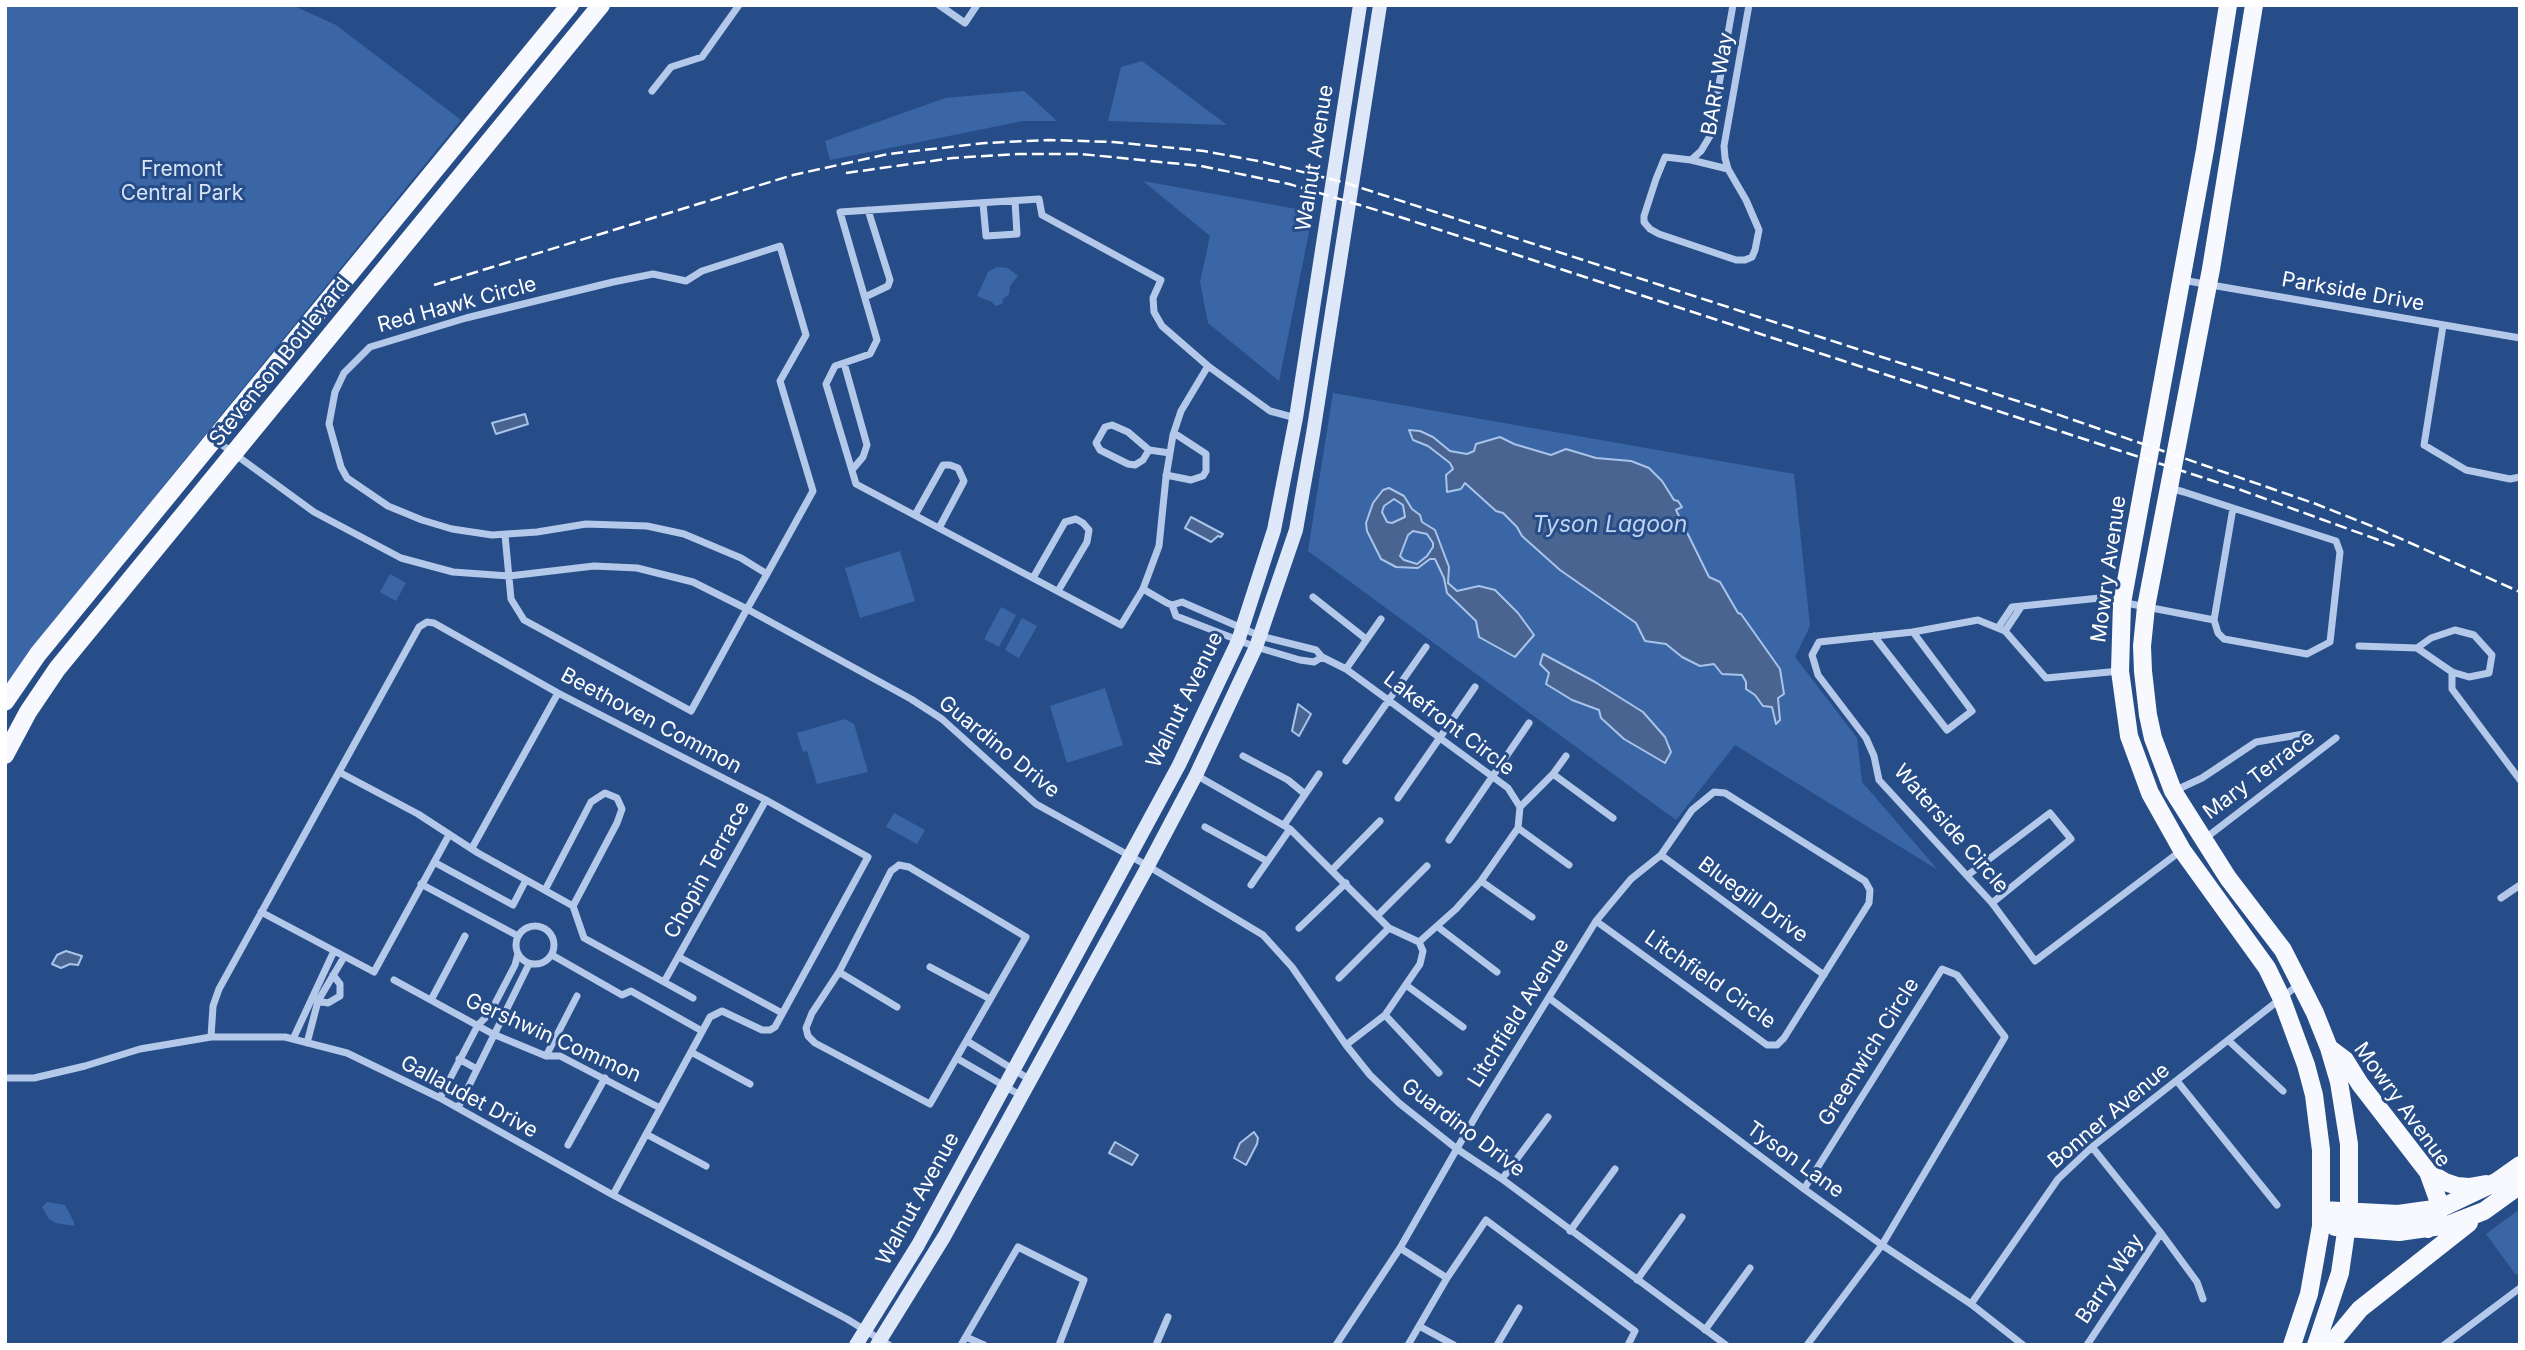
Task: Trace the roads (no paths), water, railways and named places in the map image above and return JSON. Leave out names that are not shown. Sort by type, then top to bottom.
[{"type":"main road","name":"Stevenson Boulevard","points":[[5,702],[38,654],[213,438],[570,5]]},
{"type":"main road","name":"Stevenson Boulevard","points":[[5,755],[28,712],[57,668],[601,5]]},
{"type":"main road","name":"Walnut Avenue","points":[[856,1345],[918,1245],[1177,768],[1240,635],[1274,530],[1296,418],[1360,5]]},
{"type":"main road","name":"Walnut Avenue","points":[[882,1343],[940,1244],[1148,866],[1196,775],[1258,642],[1296,530],[1314,433],[1380,5]]},
{"type":"main road","name":"Mowry Avenue","points":[[2254,5],[2208,285],[2146,607],[2142,646],[2148,715],[2153,738],[2174,791],[2228,878],[2273,935],[2301,984],[2329,1048],[2339,1082],[2348,1144],[2348,1219],[2340,1273],[2316,1345]]},
{"type":"main road","name":"Mowry Avenue","points":[[2228,7],[2122,603],[2120,671],[2129,736],[2139,769],[2182,850],[2255,950],[2281,997],[2314,1095],[2322,1150],[2321,1218],[2309,1294],[2292,1345]]},
{"type":"main road","name":"Mowry Avenue","points":[[2329,1048],[2345,1060],[2360,1084],[2428,1172],[2441,1209]]},
{"type":"main road","points":[[2321,1218],[2348,1219],[2441,1209],[2496,1182],[2520,1165]]},
{"type":"main road","points":[[2428,1172],[2457,1186],[2469,1187],[2496,1182]]},
{"type":"main road","points":[[2330,1345],[2360,1310],[2520,1185]]},
{"type":"main road","points":[[2428,1229],[2441,1209]]},
{"type":"main road","points":[[2348,1219],[2399,1232],[2448,1225],[2484,1211]]},
{"type":"street","points":[[652,91],[671,67],[702,57],[739,5]]},
{"type":"street","points":[[939,5],[965,23],[977,5]]},
{"type":"street","name":"BART Way","points":[[1691,160],[1710,136],[1733,5]]},
{"type":"street","name":"BART Way","points":[[1728,169],[1665,157],[1644,215],[1644,222],[1659,234],[1736,260],[1752,257],[1759,230],[1725,158],[1725,139],[1749,5]]},
{"type":"street","points":[[1208,366],[1181,411],[1166,475],[1158,546],[1143,589],[1121,625],[856,484],[826,384],[835,366],[870,354],[877,340],[840,212],[1039,198],[1042,215],[1161,280],[1153,298],[1154,312],[1162,326],[1208,366],[1270,411],[1296,418]]},
{"type":"street","points":[[983,203],[986,236],[1017,234],[1015,201]]},
{"type":"street","points":[[865,297],[888,286],[890,280],[869,210]]},
{"type":"street","name":"Red Hawk Circle","points":[[509,576],[511,599],[524,620],[691,711],[747,608],[767,574],[813,491],[780,381],[806,335],[780,246],[702,271],[687,281],[653,274],[466,318],[370,347],[344,373],[335,392],[329,424],[336,453],[347,478],[388,506],[422,520],[452,529],[505,534],[586,524],[647,526],[684,534],[741,558],[767,574]]},
{"type":"street","name":"Parkside Drive","points":[[2181,280],[2520,338]]},
{"type":"street","points":[[2443,326],[2424,445],[2466,470],[2510,479],[2520,477]]},
{"type":"street","points":[[844,363],[867,445],[863,457],[852,470]]},
{"type":"street","points":[[1149,450],[1143,460],[1135,465],[1100,450],[1096,443],[1105,427],[1112,425],[1128,432],[1149,450],[1170,453]]},
{"type":"street","points":[[1166,475],[1191,480],[1203,476],[1206,471],[1206,454],[1174,433]]},
{"type":"street","name":"Guardino Drive","points":[[213,438],[314,512],[401,558],[453,572],[509,576],[594,566],[637,568],[693,582],[747,608],[911,699],[942,719],[1036,804],[1148,866],[1263,935],[1292,967],[1346,1045],[1388,1094],[1457,1149],[1726,1345]]},
{"type":"street","points":[[915,515],[943,465],[958,468],[964,481],[939,528]]},
{"type":"street","points":[[2169,487],[2336,541],[2340,552],[2330,642],[2307,654],[2224,639],[2215,629],[2214,620],[2233,508]]},
{"type":"street","points":[[1033,578],[1065,522],[1076,519],[1089,530],[1087,542],[1058,591]]},
{"type":"street","points":[[505,534],[509,576]]},
{"type":"street","points":[[1143,589],[1172,605],[1182,603],[1240,635]]},
{"type":"street","points":[[1312,597],[1366,639]]},
{"type":"street","points":[[2120,671],[2046,678],[2001,629],[2017,607],[2100,598],[2214,620]]},
{"type":"street","points":[[1172,605],[1176,616],[1240,635]]},
{"type":"street","points":[[1346,669],[1381,619]]},
{"type":"street","name":"Waterside Circle","points":[[2001,629],[1978,620],[1913,632],[1819,642],[1812,655],[1818,675],[1866,738],[1880,780],[1992,903],[2035,961],[2182,850]]},
{"type":"street","name":"Beethoven Common","points":[[211,1037],[213,1006],[219,989],[419,626],[427,622],[434,623],[558,693],[766,800],[868,857],[782,1013]]},
{"type":"street","points":[[2359,646],[2417,648],[2452,672],[2469,677],[2489,673],[2492,655],[2474,635],[2455,630],[2431,638],[2417,648]]},
{"type":"street","points":[[1874,636],[1947,730],[1972,711],[1913,632]]},
{"type":"street","name":"Lakefront Circle","points":[[1240,635],[1300,660],[1314,662],[1322,657]]},
{"type":"street","name":"Lakefront Circle","points":[[1240,635],[1258,642],[1316,650],[1322,657],[1346,669],[1508,788],[1520,807],[1518,828]]},
{"type":"street","points":[[1346,761],[1426,647]]},
{"type":"street","points":[[2452,672],[2452,689],[2517,769],[2520,780]]},
{"type":"street","points":[[1398,798],[1475,687]]},
{"type":"street","points":[[472,848],[558,693]]},
{"type":"street","points":[[1449,840],[1529,723]]},
{"type":"street","points":[[2174,791],[2202,778],[2256,742],[2304,734]]},
{"type":"street","name":"Mary Terrace","points":[[2203,840],[2336,738]]},
{"type":"street","points":[[1520,807],[1553,774],[1566,755]]},
{"type":"street","points":[[1243,756],[1288,780],[1305,794]]},
{"type":"street","points":[[339,772],[418,814],[449,835],[573,906],[584,938],[693,998]]},
{"type":"street","points":[[1251,885],[1319,774]]},
{"type":"street","points":[[1553,774],[1613,818]]},
{"type":"street","points":[[1196,775],[1287,827],[1389,928],[1419,942],[1423,951],[1420,964],[1406,985],[1385,1014],[1346,1045]]},
{"type":"street","name":"Litchfield Avenue","points":[[1336,1345],[1400,1248],[1596,920],[1631,879],[1661,855],[1692,810],[1714,792]]},
{"type":"street","name":"Litchfield Circle","points":[[1596,920],[1767,1045],[1777,1045],[1784,1038],[1869,903],[1870,890],[1865,881],[1726,793],[1714,792]]},
{"type":"street","points":[[545,890],[591,802],[605,793],[617,797],[622,809],[617,822],[573,906]]},
{"type":"street","name":"Chopin Terrace","points":[[679,957],[766,800]]},
{"type":"street","points":[[1968,875],[2050,813],[2071,839],[1992,903]]},
{"type":"street","points":[[1332,870],[1380,821]]},
{"type":"street","points":[[1205,827],[1267,861]]},
{"type":"street","points":[[1419,942],[1438,927],[1480,881],[1518,828],[1569,865]]},
{"type":"street","points":[[261,912],[374,972],[449,835]]},
{"type":"street","name":"Bluegill Drive","points":[[1661,855],[1824,975]]},
{"type":"street","points":[[434,862],[513,905],[526,880]]},
{"type":"street","points":[[898,865],[904,865],[1026,937],[990,999],[930,1104],[815,1043],[808,1036],[806,1028],[812,1013],[839,972],[891,871],[898,865]]},
{"type":"street","points":[[1377,916],[1427,866]]},
{"type":"street","points":[[1480,881],[1532,917]]},
{"type":"street","points":[[1299,928],[1346,883]]},
{"type":"street","points":[[421,884],[518,936]]},
{"type":"street","points":[[2501,898],[2520,885]]},
{"type":"street","points":[[440,1098],[478,1025],[489,1013],[515,965],[518,936],[533,926],[545,928],[553,937],[552,955],[542,964],[529,964],[517,954]]},
{"type":"street","points":[[1438,927],[1497,972]]},
{"type":"street","points":[[1339,978],[1389,928]]},
{"type":"street","points":[[431,1000],[465,936]]},
{"type":"street","points":[[293,1039],[314,1000],[334,951]]},
{"type":"street","points":[[552,955],[622,995],[631,991],[702,1031]]},
{"type":"street","points":[[307,1043],[314,1000],[344,957]]},
{"type":"street","points":[[613,1195],[710,1017],[722,1011],[762,1030],[769,1030],[775,1027],[782,1013],[679,957],[664,982]]},
{"type":"street","points":[[458,1108],[529,964]]},
{"type":"street","points":[[930,967],[990,999]]},
{"type":"street","name":"Greenwich Circle","points":[[1804,1189],[1942,969],[1957,975],[2005,1037],[1882,1245]]},
{"type":"street","points":[[839,972],[897,1007]]},
{"type":"street","points":[[314,1000],[328,1003],[340,996],[340,984],[333,975]]},
{"type":"street","name":"Gershwin Common","points":[[394,980],[493,1034],[546,1056],[560,1056],[605,1077],[660,1108]]},
{"type":"street","name":"Bonner Avenue","points":[[1971,1304],[2058,1179],[2092,1147],[2301,984]]},
{"type":"street","points":[[1406,985],[1463,1027]]},
{"type":"street","points":[[546,1056],[577,996]]},
{"type":"street","name":"Tyson Lane","points":[[1549,998],[1804,1189],[1971,1304],[2024,1345]]},
{"type":"street","points":[[1385,1014],[1439,1073]]},
{"type":"street","name":"Gallaudet Drive","points":[[5,1079],[34,1078],[140,1049],[211,1037],[293,1039],[347,1053],[440,1098],[613,1195],[866,1330],[882,1343]]},
{"type":"street","points":[[967,1041],[1029,1079]]},
{"type":"street","points":[[2229,1041],[2284,1091]]},
{"type":"street","points":[[691,1052],[750,1084]]},
{"type":"street","points":[[459,1059],[477,1069]]},
{"type":"street","points":[[958,1059],[1020,1095]]},
{"type":"street","points":[[568,1145],[605,1077]]},
{"type":"street","points":[[2177,1081],[2277,1205]]},
{"type":"street","points":[[1502,1180],[1548,1116]]},
{"type":"street","points":[[646,1134],[706,1166]]},
{"type":"street","points":[[2092,1147],[2161,1233],[2197,1282],[2203,1298]]},
{"type":"street","points":[[1570,1231],[1615,1168]]},
{"type":"street","points":[[1637,1280],[1682,1217]]},
{"type":"street","points":[[1408,1345],[1447,1278],[1486,1220],[1635,1331],[1628,1345]]},
{"type":"street","name":"Barry Way","points":[[2087,1345],[2161,1233]]},
{"type":"street","points":[[1807,1345],[1882,1245]]},
{"type":"street","points":[[961,1345],[1018,1247],[1084,1280],[1059,1345]]},
{"type":"street","points":[[1400,1248],[1447,1278]]},
{"type":"street","points":[[1704,1330],[1750,1268]]},
{"type":"street","points":[[2444,1345],[2520,1288]]},
{"type":"street","points":[[1497,1345],[1519,1308]]},
{"type":"street","points":[[1156,1345],[1168,1317]]},
{"type":"street","points":[[1419,1326],[1454,1345]]},
{"type":"street","points":[[966,1337],[984,1345]]},
{"type":"water","points":[[525,414],[528,424],[496,434],[492,423]]},
{"type":"water","name":"Tyson Lagoon","points":[[1409,430],[1420,431],[1433,437],[1450,451],[1467,454],[1474,451],[1476,444],[1500,437],[1551,455],[1566,449],[1596,458],[1631,461],[1649,468],[1682,507],[1676,510],[1709,577],[1720,582],[1738,613],[1780,669],[1784,694],[1778,698],[1780,720],[1776,724],[1772,707],[1763,706],[1755,695],[1746,689],[1742,675],[1722,674],[1714,664],[1700,666],[1682,657],[1666,644],[1645,641],[1636,623],[1560,570],[1522,536],[1503,513],[1496,511],[1465,483],[1461,489],[1447,492],[1446,475],[1453,469],[1450,463],[1428,446],[1413,440]]},
{"type":"water","points":[[1389,488],[1404,496],[1412,509],[1420,515],[1422,522],[1435,530],[1449,567],[1448,583],[1457,591],[1479,586],[1495,590],[1518,613],[1534,635],[1515,657],[1479,637],[1476,621],[1447,593],[1444,578],[1435,559],[1430,559],[1418,568],[1396,567],[1381,559],[1367,531],[1366,523],[1373,503],[1383,490]],"holes":[[[1394,499],[1403,505],[1405,517],[1392,523],[1387,522],[1382,512],[1384,506]],[[1413,531],[1427,534],[1433,543],[1427,556],[1417,564],[1400,556],[1408,535]]]},
{"type":"water","points":[[1191,517],[1223,534],[1211,542],[1185,528]]},
{"type":"water","points":[[1543,654],[1643,712],[1665,737],[1671,752],[1665,763],[1624,739],[1601,718],[1599,710],[1572,700],[1546,684],[1549,673],[1540,664]]},
{"type":"water","points":[[1298,704],[1311,714],[1299,736],[1292,731]]},
{"type":"water","points":[[66,951],[82,956],[78,965],[70,964],[61,968],[52,964],[57,955]]},
{"type":"water","points":[[1254,1132],[1258,1138],[1257,1144],[1246,1165],[1234,1158],[1240,1143]]},
{"type":"water","points":[[1115,1142],[1138,1155],[1132,1165],[1109,1153]]},
{"type":"railway","points":[[434,285],[793,175],[888,154],[985,143],[1050,140],[1113,142],[1204,151],[1263,162],[1346,183],[2042,409],[2316,504],[2520,592]]},
{"type":"railway","points":[[846,173],[953,158],[1081,154],[1201,166],[1289,184],[1400,217],[2241,490],[2398,547]]},
{"type":"park label","name":"Fremont Central Park","points":[[182,182]]}]
